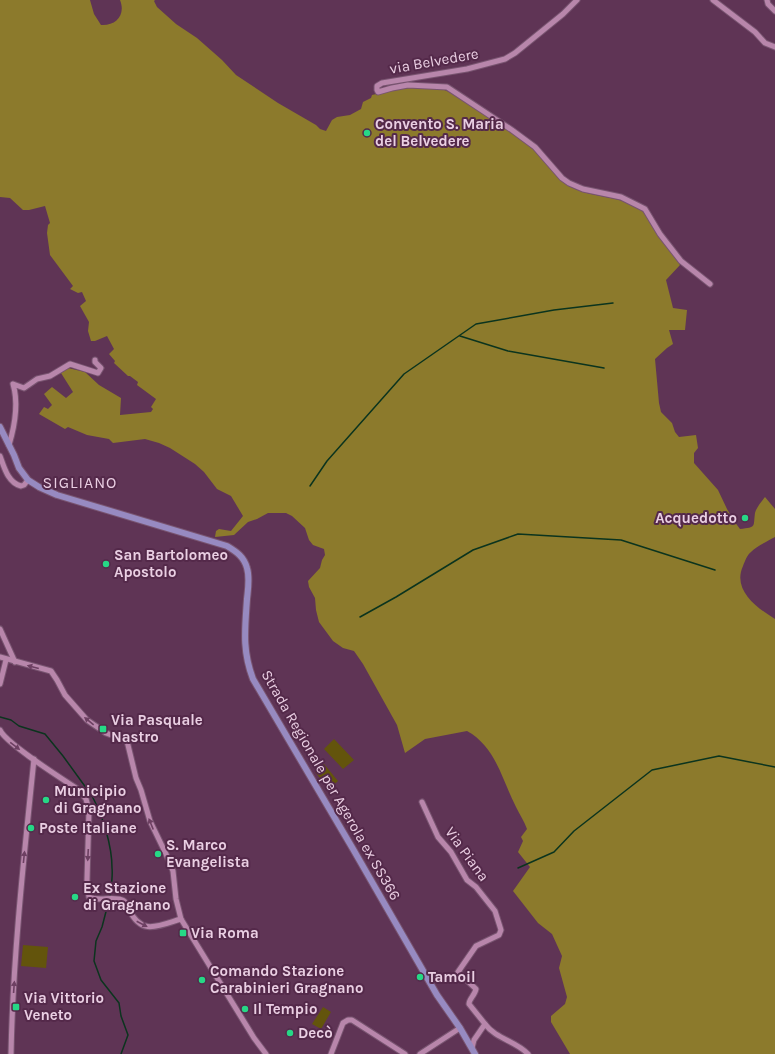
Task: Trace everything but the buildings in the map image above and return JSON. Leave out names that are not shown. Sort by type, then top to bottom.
[{"type":"main road","name":"Strada Regionale per Agerola ex SS366","points":[[0,427],[19,468],[28,480],[39,487],[57,495],[227,546],[238,552],[248,569],[249,580],[245,642],[246,657],[253,679],[437,995],[460,1028],[473,1051]]},
{"type":"street","name":"via Belvedere","points":[[578,0],[515,53],[505,59],[467,69],[382,83],[377,86],[377,90],[378,92],[408,85],[447,87],[535,147],[562,178],[569,183],[583,189],[621,196],[645,209],[660,234],[681,261],[710,284]]},
{"type":"street","points":[[713,0],[755,32],[766,43],[775,47]]},
{"type":"street","points":[[767,0],[768,4],[775,11]]},
{"type":"street","points":[[9,445],[15,425],[16,414],[13,384],[24,388],[37,379],[50,376],[70,364],[98,373],[101,368],[95,360]]},
{"type":"street","points":[[0,456],[5,470],[14,483],[21,486],[28,480]]},
{"type":"street","points":[[0,629],[15,662]]},
{"type":"street","points":[[0,657],[6,660],[51,671],[65,695],[88,720],[106,733],[127,741],[136,778],[142,790],[150,821],[166,854],[173,873],[176,899],[181,919],[254,1038],[266,1054]]},
{"type":"street","points":[[0,684],[6,660]]},
{"type":"street","points":[[0,730],[2,735],[13,744],[79,790],[86,799],[89,810],[87,882],[89,897],[121,899],[126,902],[135,921],[145,927],[152,928],[181,919]]},
{"type":"street","points":[[11,1054],[12,1010],[20,894],[34,759]]},
{"type":"street","name":"Via Piana","points":[[422,802],[438,837],[451,852],[467,880],[476,887],[495,911],[501,930],[499,935],[476,946],[458,972],[476,989],[475,994],[469,1001],[469,1004],[484,1024]]},
{"type":"street","points":[[331,1054],[343,1023],[348,1020],[352,1020],[405,1054]]},
{"type":"street","points":[[473,1051],[474,1040],[484,1024],[493,1033],[520,1047],[528,1054]]},
{"type":"street","points":[[420,1054],[460,1028]]},
{"type":"shaded area","points":[[0,0],[90,0],[94,14],[101,25],[106,25],[111,24],[121,15],[122,5],[120,0],[155,0],[154,1],[157,7],[176,24],[197,38],[222,60],[236,75],[278,103],[316,125],[320,129],[326,131],[332,120],[337,117],[350,115],[361,109],[363,102],[371,98],[372,95],[398,89],[423,87],[441,89],[455,95],[526,141],[559,179],[571,187],[590,194],[629,203],[647,215],[680,265],[666,280],[673,308],[687,310],[685,330],[669,330],[673,344],[655,359],[661,412],[672,423],[675,432],[679,437],[696,435],[698,448],[694,453],[694,463],[718,490],[727,509],[740,529],[753,526],[755,513],[765,497],[775,509],[775,537],[753,550],[747,556],[740,575],[741,583],[748,597],[754,604],[775,619],[775,1054],[570,1054],[551,1022],[551,1016],[565,1004],[567,997],[559,968],[562,956],[552,934],[538,923],[513,891],[530,867],[518,852],[523,841],[521,837],[527,829],[497,765],[485,746],[467,731],[425,739],[405,753],[397,725],[363,664],[354,651],[343,648],[333,641],[319,622],[315,598],[309,587],[308,581],[320,568],[325,555],[324,549],[313,545],[309,540],[305,528],[292,516],[286,513],[268,513],[248,522],[234,535],[215,537],[216,531],[219,529],[231,531],[243,516],[231,496],[217,489],[204,472],[195,464],[170,448],[159,443],[145,439],[113,443],[109,439],[87,435],[68,427],[65,429],[39,414],[44,407],[48,409],[52,405],[44,394],[52,387],[66,398],[73,392],[61,373],[68,368],[85,372],[99,385],[121,398],[120,415],[151,412],[153,409],[151,407],[156,399],[137,385],[138,382],[128,376],[114,363],[115,361],[109,354],[114,349],[107,336],[91,341],[88,331],[89,322],[80,306],[86,301],[82,292],[78,293],[70,289],[73,286],[50,255],[47,233],[48,225],[50,223],[45,206],[23,210],[10,198],[0,197]]},
{"type":"shaded area","points":[[334,739],[354,760],[343,769],[324,749]]},
{"type":"shaded area","points":[[324,764],[338,781],[329,789],[315,772]]},
{"type":"shaded area","points":[[23,945],[48,947],[46,968],[21,966]]},
{"type":"shaded area","points":[[323,1007],[331,1012],[321,1029],[312,1024]]},
{"type":"waterway","points":[[310,486],[327,461],[404,374],[476,324],[554,310],[613,303]]},
{"type":"waterway","points":[[460,336],[508,351],[604,368]]},
{"type":"waterway","points":[[360,617],[473,550],[518,534],[621,540],[715,570]]},
{"type":"waterway","points":[[0,717],[11,720],[19,726],[45,734],[92,796],[109,841],[112,859],[110,896]]},
{"type":"waterway","points":[[518,868],[554,852],[574,831],[652,770],[719,756],[775,767]]},
{"type":"waterway","points":[[109,900],[102,927],[96,941],[94,961],[101,980],[119,1003],[121,1016],[128,1035],[121,1054]]},
{"type":"place","name":"Convento S. Maria del Belvedere","points":[[367,133]]},
{"type":"place","name":"Acquedotto","points":[[745,518]]},
{"type":"place","name":"San Bartolomeo Apostolo","points":[[106,564]]},
{"type":"place","name":"Via Pasquale Nastro","points":[[103,729]]},
{"type":"place","name":"Municipio di Gragnano","points":[[46,800]]},
{"type":"place","name":"Poste Italiane","points":[[31,828]]},
{"type":"place","name":"S. Marco Evangelista","points":[[158,854]]},
{"type":"place","name":"Ex Stazione di Gragnano","points":[[75,897]]},
{"type":"place","name":"Via Roma","points":[[183,933]]},
{"type":"place","name":"Tamoil","points":[[420,977]]},
{"type":"place","name":"Comando Stazione Carabinieri Gragnano","points":[[202,980]]},
{"type":"place","name":"Via Vittorio Veneto","points":[[16,1007]]},
{"type":"place","name":"Il Tempio","points":[[245,1009]]},
{"type":"place","name":"Decò","points":[[290,1033]]},
{"type":"district","name":"SIGLIANO","points":[[80,482]]}]
